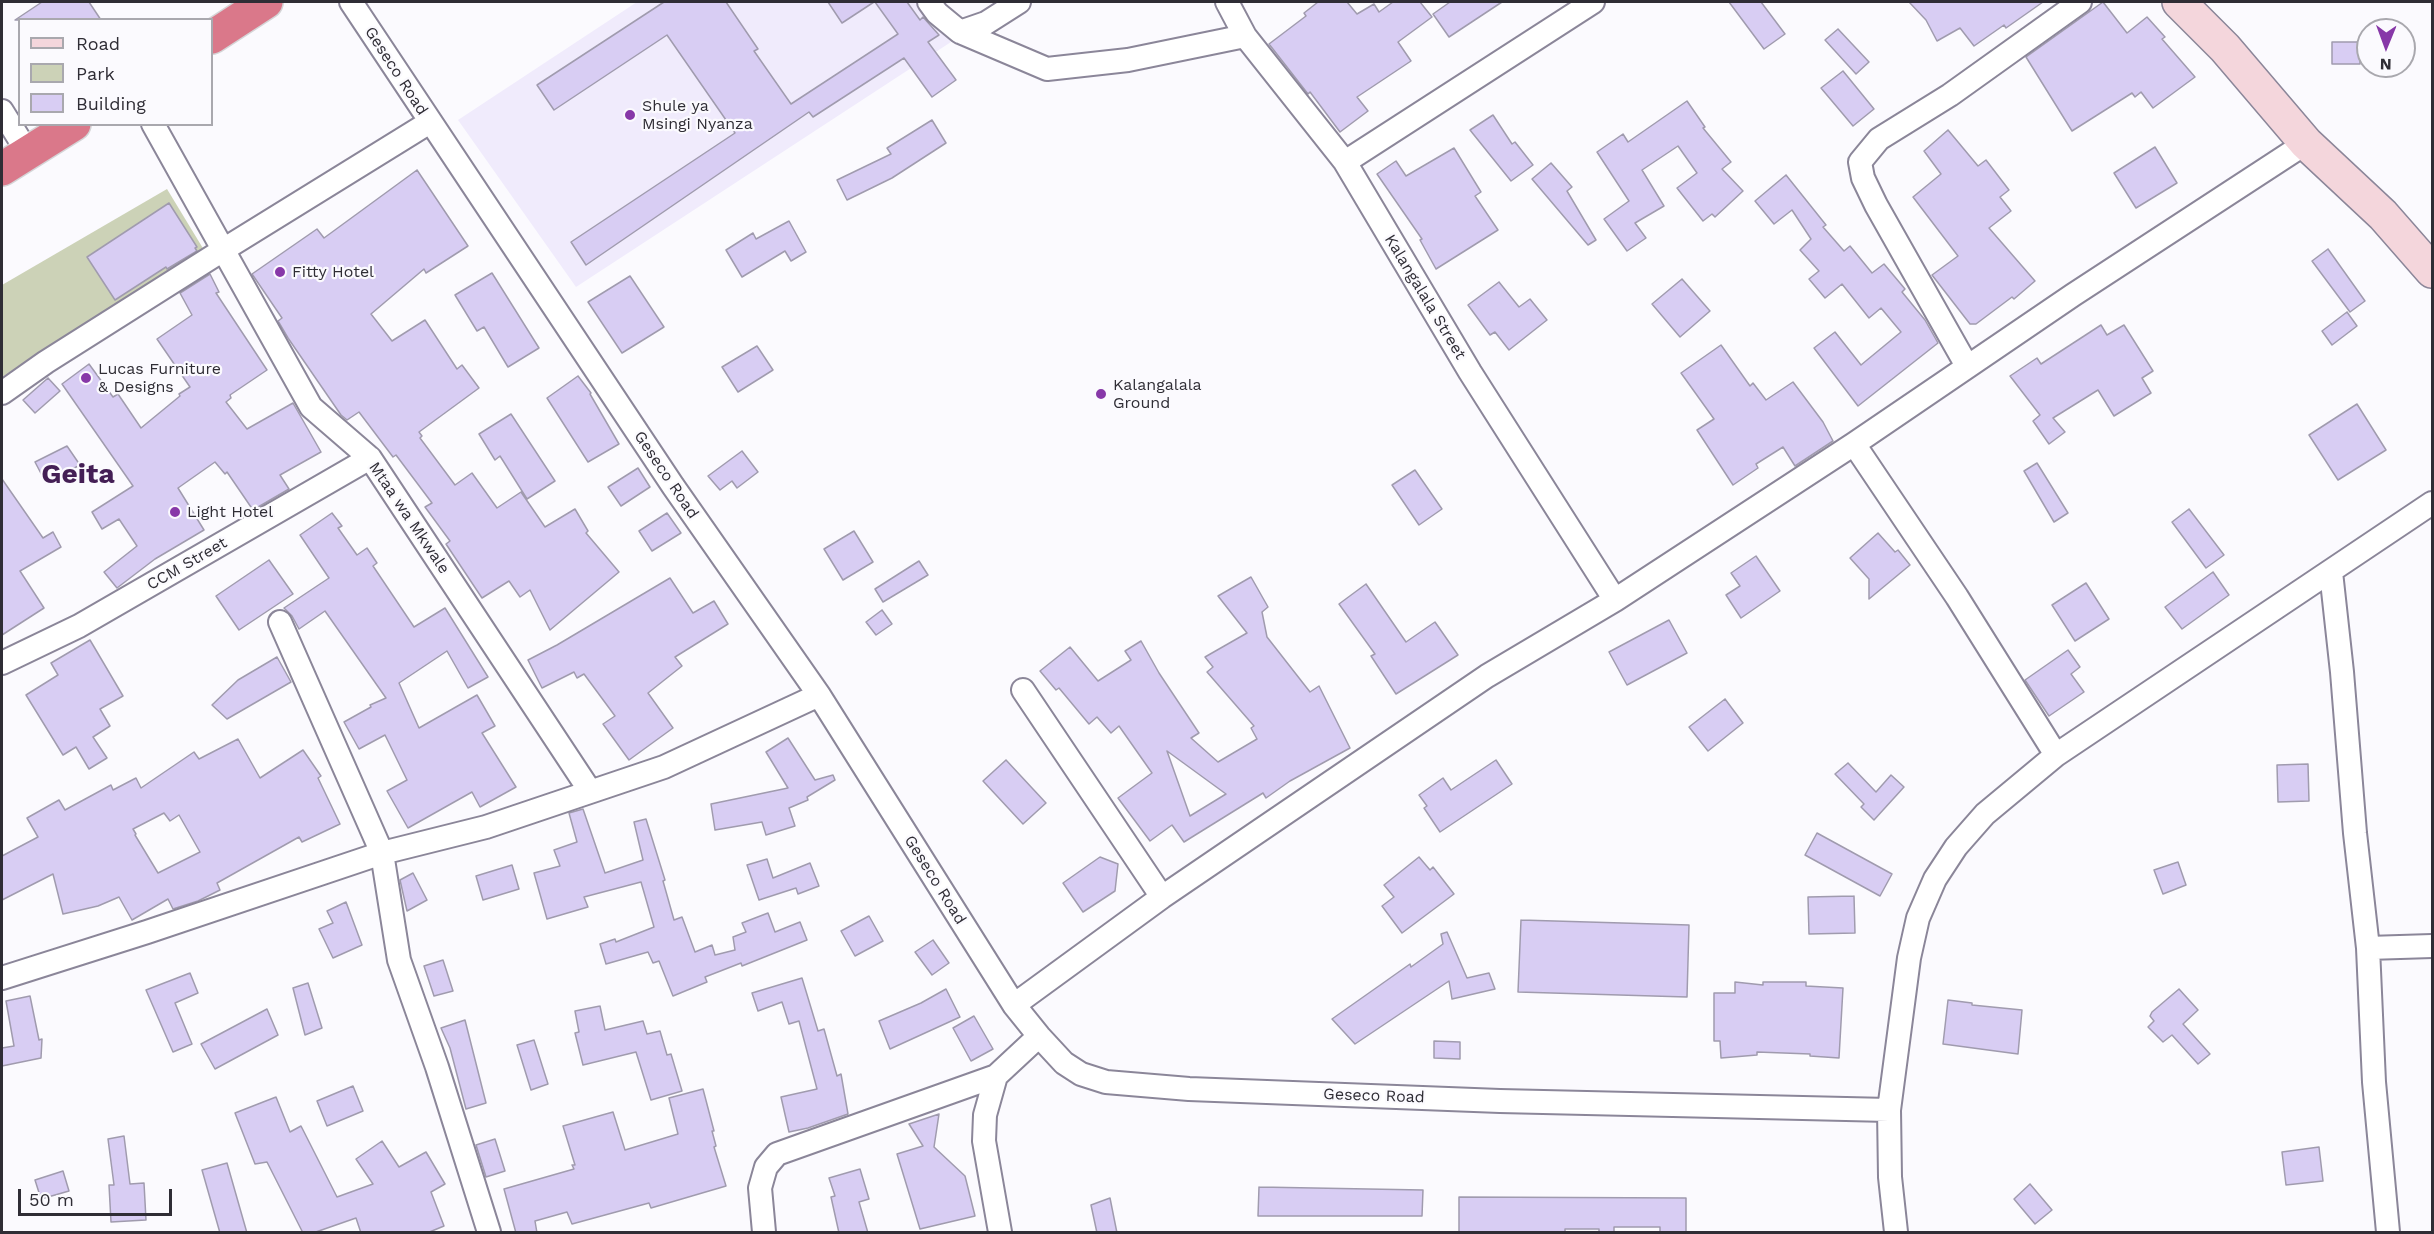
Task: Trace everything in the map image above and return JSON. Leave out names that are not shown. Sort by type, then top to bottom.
[{"type":"highway","points":[[213,36],[266,2]]},
{"type":"highway","points":[[15,161],[71,126]]},
{"type":"street","name":"Geseco Road","points":[[351,2],[673,486],[819,695],[1014,1005],[1064,1063],[1081,1074],[1106,1082],[1190,1089],[1500,1101],[1889,1110]]},
{"type":"street","points":[[929,2],[937,13],[960,32],[1047,69],[1128,60],[1245,36]]},
{"type":"street","points":[[960,32],[987,23],[1019,2]]},
{"type":"street","name":"Kalangalala Street","points":[[1227,2],[1245,36],[1345,162],[1470,372],[1615,600]]},
{"type":"street","points":[[1345,162],[1593,2]]},
{"type":"street","points":[[1967,366],[1876,205],[1863,178],[1860,162],[1879,139],[1950,95],[2080,2]]},
{"type":"street","points":[[2179,2],[2225,48],[2306,143],[2383,215],[2433,272]]},
{"type":"street","points":[[2,111],[15,161]]},
{"type":"street","points":[[2,393],[46,362],[430,122]]},
{"type":"street","name":"Mtaa wa Mkwale","points":[[154,126],[311,407],[370,458],[590,791]]},
{"type":"street","points":[[1014,1005],[1162,897],[1487,676],[1615,600],[2306,143]]},
{"type":"street","points":[[1854,444],[1957,597],[2056,755]]},
{"type":"street","name":"CCM Street","points":[[2,663],[79,626],[370,458]]},
{"type":"street","points":[[1896,1233],[1890,1177],[1889,1110],[1909,958],[1918,918],[1935,879],[1956,847],[1985,814],[2056,755],[2433,503]]},
{"type":"street","points":[[2331,572],[2343,672],[2355,833],[2367,948],[2374,1082],[2388,1233]]},
{"type":"street","points":[[280,622],[382,853],[399,960],[488,1232]]},
{"type":"street","points":[[1023,690],[1162,897]]},
{"type":"street","points":[[2,978],[382,853],[486,828],[664,767],[819,695]]},
{"type":"street","points":[[2367,948],[2433,946]]},
{"type":"street","points":[[764,1233],[760,1188],[765,1167],[777,1154],[996,1076],[1039,1036]]},
{"type":"street","points":[[996,1076],[985,1115],[984,1140],[1000,1233]]},
{"type":"shaded area","points":[[637,2],[922,2],[951,42],[576,287],[458,120]]},
{"type":"green space","points":[[167,189],[204,250],[2,377],[2,285]]},
{"type":"building","points":[[42,2],[89,2],[100,18],[18,18]]},
{"type":"building","points":[[664,2],[726,2],[758,49],[754,51],[791,104],[898,34],[875,2],[907,2],[920,20],[923,17],[939,35],[928,42],[956,80],[932,97],[904,58],[813,117],[809,112],[586,265],[571,242],[735,133],[667,35],[554,110],[537,85]]},
{"type":"building","points":[[828,2],[874,2],[842,23]]},
{"type":"building","points":[[1318,2],[1347,2],[1357,14],[1374,4],[1379,12],[1393,2],[1420,2],[1432,17],[1398,42],[1411,61],[1357,97],[1368,111],[1340,132],[1269,44],[1306,16],[1304,13]]},
{"type":"building","points":[[1450,2],[1502,2],[1449,37],[1433,14]]},
{"type":"building","points":[[1729,2],[1761,2],[1785,34],[1764,49]]},
{"type":"building","points":[[1909,2],[2043,2],[2006,28],[2004,25],[1974,46],[1960,28],[1937,41],[1926,20]]},
{"type":"building","points":[[2103,2],[2127,33],[2147,17],[2165,37],[2162,39],[2195,77],[2153,108],[2141,92],[2135,97],[2132,93],[2072,131],[2026,57]]},
{"type":"building","points":[[1838,29],[1869,62],[1856,74],[1825,40]]},
{"type":"building","points":[[2332,42],[2356,42],[2356,64],[2332,64]]},
{"type":"building","points":[[1843,71],[1874,109],[1853,126],[1821,88]]},
{"type":"building","points":[[1687,101],[1705,127],[1703,128],[1731,162],[1722,169],[1743,191],[1715,217],[1712,214],[1703,221],[1677,188],[1697,173],[1678,146],[1642,170],[1664,206],[1635,223],[1646,238],[1627,251],[1604,219],[1629,201],[1597,152],[1623,134],[1628,142]]},
{"type":"building","points":[[1493,115],[1512,144],[1515,142],[1533,165],[1511,181],[1470,130]]},
{"type":"building","points":[[932,120],[946,143],[892,178],[847,200],[837,180],[891,154],[887,148]]},
{"type":"building","points":[[1948,130],[1978,166],[1986,160],[2009,190],[2000,197],[2011,211],[1989,228],[2035,281],[2014,299],[2012,297],[1976,324],[1970,324],[1932,275],[1958,256],[1913,197],[1941,174],[1924,151]]},
{"type":"building","points":[[2155,147],[2177,183],[2136,208],[2114,173]]},
{"type":"building","points":[[1454,148],[1481,192],[1475,196],[1498,230],[1436,269],[1420,240],[1422,239],[1377,174],[1396,161],[1406,176]]},
{"type":"building","points":[[1551,163],[1572,187],[1567,191],[1596,240],[1588,245],[1532,179]]},
{"type":"building","points":[[417,170],[468,246],[426,273],[424,269],[371,314],[392,341],[425,320],[457,369],[462,365],[479,388],[419,432],[422,436],[420,438],[455,485],[472,473],[497,508],[521,492],[545,527],[575,509],[588,531],[586,533],[619,572],[550,630],[530,590],[520,597],[509,581],[482,598],[446,544],[450,541],[425,507],[432,503],[396,455],[393,457],[359,412],[347,420],[341,415],[288,338],[278,321],[282,318],[252,274],[317,229],[324,238]]},
{"type":"building","points":[[1786,175],[1826,225],[1823,227],[1844,251],[1850,246],[1872,273],[1884,264],[1905,289],[1902,292],[1925,320],[1938,343],[1858,406],[1814,348],[1835,332],[1861,365],[1901,332],[1881,308],[1869,318],[1842,284],[1825,298],[1809,279],[1819,271],[1800,250],[1811,239],[1792,210],[1774,224],[1755,201]]},
{"type":"building","points":[[169,203],[197,247],[195,248],[197,251],[167,269],[166,267],[115,300],[87,257]]},
{"type":"building","points":[[789,221],[806,252],[791,261],[785,251],[742,277],[726,250],[753,233],[756,239]]},
{"type":"building","points":[[2328,249],[2365,301],[2350,312],[2312,261]]},
{"type":"building","points":[[492,273],[539,348],[508,367],[484,327],[477,331],[455,295]]},
{"type":"building","points":[[210,274],[219,292],[216,293],[267,370],[230,395],[231,398],[226,402],[247,429],[293,403],[321,452],[280,475],[289,489],[253,510],[227,472],[225,474],[215,462],[178,488],[204,530],[155,559],[117,588],[104,572],[137,546],[119,519],[102,529],[92,512],[133,486],[62,384],[89,364],[113,397],[118,394],[141,428],[190,387],[157,339],[192,315],[180,293]]},
{"type":"building","points":[[630,276],[664,327],[622,353],[588,302]]},
{"type":"building","points":[[1682,279],[1710,311],[1680,337],[1652,304]]},
{"type":"building","points":[[1499,282],[1519,307],[1530,299],[1547,320],[1509,350],[1495,332],[1490,335],[1468,305]]},
{"type":"building","points":[[2347,312],[2357,326],[2332,345],[2322,331]]},
{"type":"building","points":[[2101,325],[2107,335],[2124,325],[2153,371],[2142,378],[2151,393],[2114,416],[2098,390],[2053,418],[2065,432],[2049,444],[2033,421],[2040,415],[2010,376],[2037,358],[2041,364]]},
{"type":"building","points":[[1721,345],[1750,386],[1753,383],[1766,400],[1793,382],[1823,422],[1833,441],[1795,466],[1783,447],[1756,464],[1758,468],[1733,485],[1697,430],[1714,419],[1681,373]]},
{"type":"building","points":[[757,346],[773,370],[738,392],[722,367]]},
{"type":"building","points":[[578,376],[591,393],[619,444],[588,462],[547,398]]},
{"type":"building","points":[[48,378],[60,391],[35,413],[23,400]]},
{"type":"building","points":[[2357,404],[2386,450],[2338,480],[2309,435]]},
{"type":"building","points":[[511,414],[555,481],[527,499],[500,456],[495,460],[479,434]]},
{"type":"building","points":[[67,446],[80,465],[46,483],[35,462]]},
{"type":"building","points":[[742,451],[758,472],[737,488],[732,481],[720,490],[708,476]]},
{"type":"building","points":[[2037,463],[2068,513],[2054,522],[2024,471]]},
{"type":"building","points":[[638,468],[650,487],[621,506],[608,487]]},
{"type":"building","points":[[1415,470],[1442,509],[1419,525],[1392,485]]},
{"type":"building","points":[[2,479],[43,538],[53,532],[61,547],[20,571],[44,608],[2,635]]},
{"type":"building","points":[[2189,509],[2224,555],[2206,568],[2172,522]]},
{"type":"building","points":[[332,513],[342,526],[338,528],[357,555],[367,548],[377,563],[373,566],[414,627],[445,608],[488,677],[468,688],[447,651],[399,683],[419,728],[477,695],[495,726],[482,733],[516,787],[480,807],[472,792],[408,828],[387,791],[407,780],[385,735],[359,749],[344,722],[371,707],[370,705],[386,698],[325,611],[299,629],[292,616],[284,608],[329,578],[300,535]]},
{"type":"building","points":[[667,513],[681,533],[652,551],[639,531]]},
{"type":"building","points":[[854,531],[873,562],[843,580],[824,549]]},
{"type":"building","points":[[1878,533],[1895,552],[1898,550],[1910,565],[1869,599],[1869,579],[1850,558]]},
{"type":"building","points":[[1756,556],[1780,591],[1741,618],[1726,595],[1740,586],[1731,573]]},
{"type":"building","points":[[269,560],[293,594],[239,630],[216,596]]},
{"type":"building","points":[[919,561],[928,575],[883,602],[875,589]]},
{"type":"building","points":[[2213,572],[2229,595],[2182,629],[2165,607]]},
{"type":"building","points":[[1251,577],[1268,607],[1262,612],[1267,637],[1310,692],[1319,686],[1350,748],[1290,781],[1266,798],[1263,793],[1184,842],[1172,825],[1150,841],[1118,798],[1152,773],[1119,726],[1111,733],[1097,717],[1089,724],[1059,688],[1056,690],[1040,671],[1070,647],[1098,681],[1131,660],[1125,651],[1141,641],[1159,673],[1199,733],[1191,738],[1218,762],[1257,739],[1251,728],[1254,726],[1207,672],[1213,667],[1205,657],[1247,633],[1218,596]],"holes":[[[1167,751],[1226,794],[1190,816]]]},
{"type":"building","points":[[670,578],[693,613],[714,601],[728,624],[675,657],[682,666],[648,693],[673,728],[629,760],[603,724],[615,716],[584,674],[577,678],[574,672],[542,688],[528,660]]},
{"type":"building","points":[[2086,583],[2109,619],[2075,641],[2052,605]]},
{"type":"building","points":[[1366,584],[1406,642],[1435,622],[1458,655],[1396,694],[1371,656],[1375,654],[1339,604]]},
{"type":"building","points":[[882,610],[892,624],[876,635],[866,622]]},
{"type":"building","points":[[1669,620],[1687,653],[1627,685],[1609,652]]},
{"type":"building","points":[[90,640],[123,696],[100,709],[110,726],[93,737],[107,758],[89,769],[76,747],[63,755],[26,695],[58,675],[51,663]]},
{"type":"building","points":[[2068,650],[2080,667],[2071,674],[2084,692],[2049,716],[2025,680]]},
{"type":"building","points":[[277,657],[291,682],[227,719],[212,705],[238,680]]},
{"type":"building","points":[[1725,699],[1743,723],[1708,751],[1689,727]]},
{"type":"building","points":[[788,738],[815,780],[833,775],[835,780],[807,797],[808,800],[789,808],[795,826],[766,835],[762,822],[715,830],[711,804],[788,788],[766,752]]},
{"type":"building","points":[[238,739],[260,778],[303,750],[321,776],[318,778],[340,824],[302,842],[299,837],[217,883],[220,890],[198,901],[173,909],[168,899],[132,920],[119,897],[98,906],[63,914],[53,874],[2,900],[2,856],[38,837],[27,818],[59,800],[65,810],[111,785],[113,790],[136,778],[141,788],[194,752],[199,759]],"holes":[[[164,813],[170,821],[179,815],[200,852],[158,873],[133,829]]]},
{"type":"building","points":[[1006,760],[1046,803],[1023,824],[983,781]]},
{"type":"building","points":[[1496,760],[1512,784],[1440,832],[1424,808],[1427,806],[1419,795],[1443,778],[1451,790]]},
{"type":"building","points":[[1848,763],[1876,792],[1891,775],[1904,787],[1874,820],[1861,807],[1864,804],[1835,774]]},
{"type":"building","points":[[2308,764],[2309,801],[2278,802],[2277,765]]},
{"type":"building","points":[[583,809],[605,873],[643,860],[634,822],[646,819],[665,880],[663,881],[674,920],[682,917],[695,952],[712,945],[715,955],[735,950],[733,937],[746,932],[742,923],[768,913],[775,932],[800,922],[807,940],[742,966],[741,963],[705,977],[707,982],[673,996],[659,961],[653,963],[648,952],[606,964],[600,944],[615,939],[616,942],[654,927],[641,882],[584,897],[588,907],[547,919],[534,873],[560,866],[554,850],[577,842],[569,813]]},
{"type":"building","points":[[1817,833],[1892,874],[1880,896],[1805,855]]},
{"type":"building","points":[[1100,857],[1118,864],[1115,891],[1083,912],[1063,883]]},
{"type":"building","points":[[1419,857],[1430,870],[1433,867],[1454,894],[1402,933],[1382,906],[1394,897],[1384,885]]},
{"type":"building","points":[[767,859],[773,878],[810,863],[819,886],[798,894],[796,888],[759,900],[747,865]]},
{"type":"building","points":[[2178,862],[2186,885],[2163,894],[2154,870]]},
{"type":"building","points":[[512,865],[519,889],[483,900],[476,876]]},
{"type":"building","points":[[413,873],[427,900],[407,911],[400,880]]},
{"type":"building","points":[[1854,896],[1855,933],[1809,934],[1808,897]]},
{"type":"building","points":[[346,902],[362,945],[333,958],[319,929],[333,923],[327,911]]},
{"type":"building","points":[[869,916],[883,941],[855,956],[841,931]]},
{"type":"building","points":[[1521,920],[1689,925],[1687,997],[1518,992]]},
{"type":"building","points":[[1447,932],[1467,978],[1489,973],[1495,989],[1452,999],[1449,981],[1355,1044],[1332,1019],[1410,964],[1411,967],[1443,944],[1441,934]]},
{"type":"building","points":[[933,940],[949,963],[932,975],[915,952]]},
{"type":"building","points":[[443,960],[453,991],[434,996],[424,966]]},
{"type":"building","points":[[190,973],[198,993],[175,1003],[192,1044],[173,1052],[146,990]]},
{"type":"building","points":[[802,978],[818,1031],[824,1029],[837,1076],[841,1074],[848,1114],[789,1132],[781,1097],[817,1089],[799,1021],[789,1024],[782,1002],[758,1011],[752,993]]},
{"type":"building","points":[[1735,982],[1763,985],[1763,982],[1806,982],[1806,986],[1843,988],[1839,1058],[1810,1056],[1810,1054],[1757,1052],[1757,1055],[1721,1058],[1720,1041],[1714,1041],[1714,993],[1735,993]]},
{"type":"building","points":[[308,983],[322,1028],[305,1035],[293,988]]},
{"type":"building","points":[[946,989],[960,1017],[890,1049],[879,1021],[921,1003]]},
{"type":"building","points":[[2179,989],[2198,1010],[2183,1024],[2210,1054],[2198,1064],[2172,1035],[2163,1042],[2148,1027],[2154,1021],[2150,1016],[2152,1012]]},
{"type":"building","points":[[30,996],[39,1040],[42,1039],[41,1058],[2,1066],[2,1048],[14,1046],[6,1001]]},
{"type":"building","points":[[1948,1000],[2022,1010],[2018,1054],[1943,1044]]},
{"type":"building","points":[[600,1006],[605,1030],[643,1021],[647,1034],[660,1031],[667,1055],[671,1054],[682,1091],[651,1100],[636,1052],[583,1065],[575,1033],[579,1032],[575,1011]]},
{"type":"building","points":[[267,1009],[278,1035],[215,1069],[201,1044]]},
{"type":"building","points":[[974,1016],[993,1049],[971,1061],[953,1028]]},
{"type":"building","points":[[465,1020],[486,1103],[466,1109],[450,1048],[441,1028]]},
{"type":"building","points":[[534,1040],[548,1084],[531,1090],[517,1045]]},
{"type":"building","points":[[1434,1041],[1460,1042],[1460,1059],[1434,1058]]},
{"type":"building","points":[[353,1086],[363,1111],[327,1126],[317,1101]]},
{"type":"building","points":[[703,1089],[714,1131],[712,1131],[716,1146],[714,1147],[726,1186],[651,1208],[649,1203],[572,1224],[567,1212],[535,1221],[537,1233],[516,1233],[504,1189],[574,1169],[572,1165],[575,1165],[563,1126],[613,1112],[625,1150],[678,1134],[669,1098]]},
{"type":"building","points":[[276,1097],[290,1132],[301,1126],[337,1197],[373,1184],[356,1159],[382,1141],[399,1167],[426,1152],[445,1184],[431,1192],[444,1226],[427,1233],[361,1233],[356,1218],[313,1233],[303,1233],[267,1162],[255,1164],[235,1113]]},
{"type":"building","points":[[939,1114],[934,1147],[965,1176],[975,1216],[920,1229],[897,1154],[923,1146],[909,1124]]},
{"type":"building","points":[[124,1136],[130,1184],[144,1183],[146,1220],[111,1222],[109,1185],[114,1185],[108,1139]]},
{"type":"building","points":[[495,1139],[505,1171],[486,1177],[476,1145]]},
{"type":"building","points":[[2319,1147],[2323,1181],[2286,1185],[2282,1152]]},
{"type":"building","points":[[227,1163],[247,1233],[220,1233],[202,1170]]},
{"type":"building","points":[[860,1169],[869,1199],[859,1202],[868,1233],[839,1233],[831,1197],[835,1196],[829,1178]]},
{"type":"building","points":[[63,1171],[69,1191],[41,1199],[35,1180]]},
{"type":"building","points":[[2030,1184],[2052,1210],[2035,1224],[2014,1199]]},
{"type":"building","points":[[1259,1187],[1423,1190],[1422,1216],[1258,1216]]},
{"type":"building","points":[[1459,1197],[1686,1198],[1686,1233],[1660,1233],[1660,1227],[1614,1227],[1614,1233],[1599,1233],[1599,1229],[1565,1229],[1565,1233],[1459,1233]]},
{"type":"building","points":[[1110,1198],[1117,1233],[1097,1233],[1091,1205]]},
{"type":"place","name":"Shule ya Msingi Nyanza","points":[[630,115]]},
{"type":"place","name":"Fitty Hotel","points":[[280,272]]},
{"type":"place","name":"Lucas Furniture & Designs","points":[[86,378]]},
{"type":"place","name":"Kalangalala Ground","points":[[1101,394]]},
{"type":"place","name":"Light Hotel","points":[[175,512]]},
{"type":"district","name":"Geita","points":[[78,475]]}]
